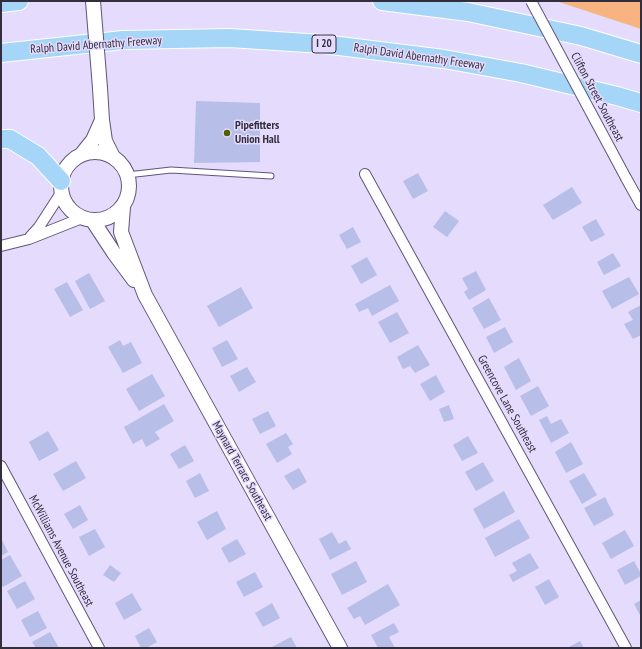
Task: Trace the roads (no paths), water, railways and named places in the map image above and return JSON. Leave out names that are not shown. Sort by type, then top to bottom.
[{"type":"highway","points":[[1,3],[19,1]]},
{"type":"highway","points":[[382,1],[468,12],[581,36],[641,54]]},
{"type":"highway","name":"Ralph David Abernathy Freeway","points":[[1,53],[123,40],[229,38],[323,44],[444,59],[513,71],[641,103]]},
{"type":"highway","points":[[1,139],[10,139],[38,156],[61,187]]},
{"type":"street","points":[[93,1],[102,120],[105,142],[113,157]]},
{"type":"street","name":"Clifton Street Southeast","points":[[531,1],[641,205]]},
{"type":"street","points":[[29,239],[39,227],[61,187],[64,170],[72,161],[81,155],[93,140],[102,120]]},
{"type":"street","points":[[1,246],[29,239],[87,219],[104,219],[114,214],[123,206],[128,196],[129,186],[127,175],[122,165],[113,157],[103,153],[92,152],[81,155]]},
{"type":"street","name":"Greencove Lane Southeast","points":[[365,174],[626,648]]},
{"type":"street","points":[[61,187],[65,203],[68,208],[72,212],[87,219]]},
{"type":"street","name":"Maynard Terrace Southeast","points":[[123,206],[121,232],[145,295]]},
{"type":"street","name":"Maynard Terrace Southeast","points":[[87,219],[145,295],[340,648]]},
{"type":"street","name":"McWilliams Avenue Southeast","points":[[1,466],[99,648]]},
{"type":"lane","points":[[127,175],[171,170],[271,176]]},
{"type":"place","name":"Pipefitters Union Hall","points":[[227,133]]}]
